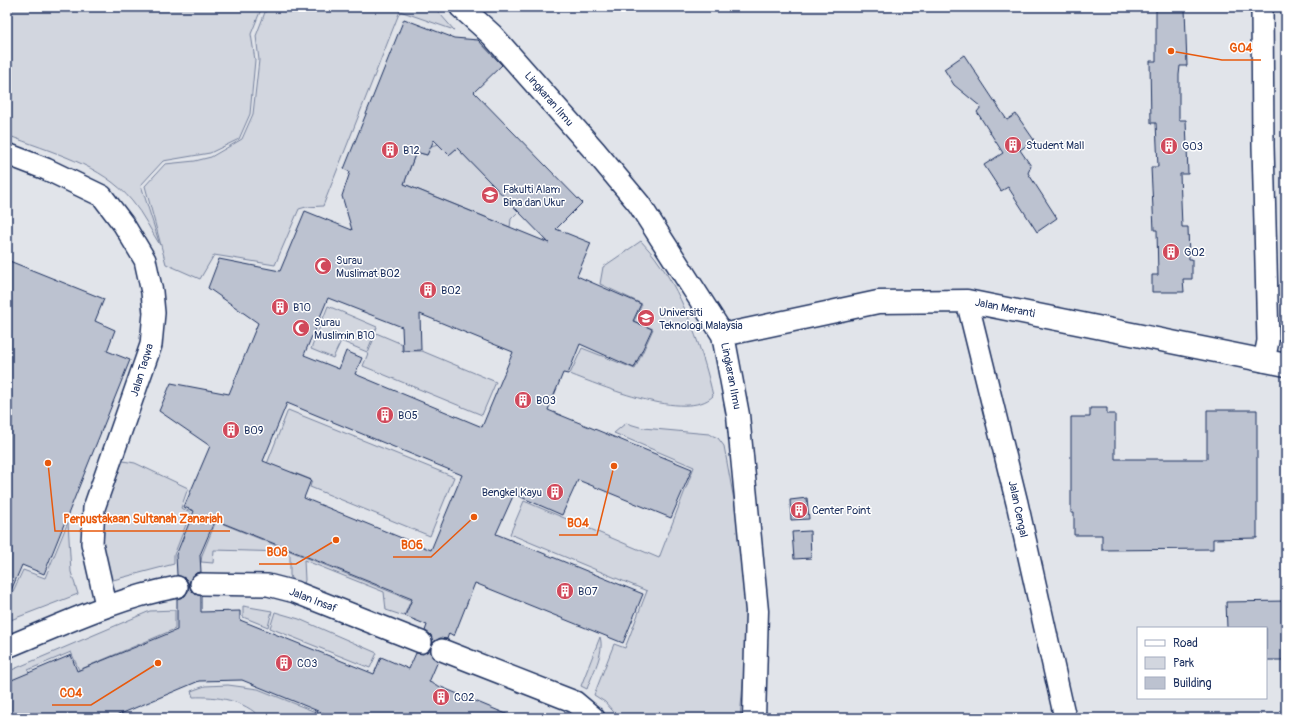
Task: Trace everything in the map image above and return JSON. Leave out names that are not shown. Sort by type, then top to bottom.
[{"type":"street","name":"Lingkaran Ilmu","points":[[461,7],[492,36],[519,65],[639,204],[723,334],[738,415],[757,611],[754,718]]},
{"type":"street","points":[[1262,7],[1268,341],[1264,361]]},
{"type":"street","name":"Jalan Taqwa","points":[[7,154],[46,169],[102,196],[124,225],[145,260],[148,273],[154,313],[151,345],[94,508],[92,543],[106,605]]},
{"type":"street","name":"Jalan Meranti","points":[[723,334],[878,302],[967,301],[1286,365]]},
{"type":"street","name":"Jalan Cengal","points":[[967,301],[1017,503],[1065,718]]},
{"type":"street","name":"Jalan Insaf","points":[[201,584],[268,584],[296,592],[421,642]]},
{"type":"street","points":[[7,647],[106,605],[153,591],[177,587]]},
{"type":"street","points":[[442,650],[575,702],[594,718]]},
{"type":"shaded area","name":"Universiti Teknologi Malaysia","points":[[7,7],[1286,7],[1286,718],[7,718]]},
{"type":"green space","points":[[7,7],[262,7],[251,34],[255,60],[250,114],[239,139],[210,153],[163,161],[141,185],[160,245],[136,206],[120,188],[106,177],[74,160],[7,135]]},
{"type":"green space","points":[[267,7],[372,7],[374,9],[378,7],[434,7],[454,30],[400,11],[323,206],[299,209],[275,265],[214,255],[200,279],[166,264],[145,186],[165,164],[195,161],[211,157],[242,139],[253,114],[259,60],[256,36]]},
{"type":"green space","points":[[438,144],[449,155],[457,148],[519,211],[511,219],[510,227],[404,184],[416,152],[427,155],[431,146]]},
{"type":"green space","points":[[641,241],[655,257],[668,276],[685,308],[692,326],[705,363],[713,396],[701,403],[684,405],[665,404],[622,393],[570,374],[582,348],[635,369],[653,329],[634,321],[642,304],[600,284],[603,267]]},
{"type":"green space","points":[[328,306],[377,327],[367,352],[341,341],[333,358],[311,349]]},
{"type":"green space","points":[[376,333],[402,344],[402,351],[422,351],[496,382],[482,415],[363,366]]},
{"type":"green space","points":[[288,410],[454,477],[430,536],[310,487],[312,480],[292,472],[289,479],[265,469]]},
{"type":"green space","points":[[626,423],[643,428],[709,434],[718,438],[724,446],[741,538],[746,600],[746,648],[740,718],[619,718],[605,702],[594,695],[614,644],[625,648],[647,591],[510,534],[524,501],[659,558],[694,467],[614,433]]},
{"type":"green space","points":[[123,461],[135,463],[188,488],[181,508],[191,512],[174,555],[174,564],[113,580],[110,579],[101,545],[103,505]]},
{"type":"green space","points":[[216,521],[411,600],[404,616],[386,610],[384,592],[304,560],[304,584],[292,582],[290,575],[290,555],[285,552],[214,550],[213,563],[201,562],[202,555]]},
{"type":"green space","points":[[68,522],[71,572],[78,594],[8,621],[7,604],[23,570],[45,578]]},
{"type":"green space","points":[[243,606],[272,611],[268,627],[243,617]]},
{"type":"green space","points":[[175,610],[175,629],[79,670],[71,652],[28,670],[31,677],[13,684],[7,672],[150,611]]},
{"type":"green space","points":[[275,612],[299,619],[377,653],[370,668],[270,628]]},
{"type":"green space","points":[[600,637],[601,650],[587,689],[581,686]]},
{"type":"green space","points":[[228,685],[258,689],[318,713],[316,718],[261,718],[247,707],[238,703],[221,698],[193,697],[191,691],[205,686]]},
{"type":"building","points":[[1156,7],[1185,8],[1187,66],[1180,66],[1179,120],[1186,120],[1188,174],[1180,174],[1182,227],[1188,227],[1189,259],[1192,259],[1192,279],[1183,279],[1184,292],[1152,292],[1152,275],[1158,275],[1157,230],[1154,230],[1151,167],[1158,167],[1156,123],[1151,123],[1150,61],[1156,61]]},
{"type":"building","points":[[404,19],[454,38],[478,40],[502,65],[474,92],[582,203],[556,229],[591,243],[577,276],[641,304],[633,321],[652,329],[634,368],[580,344],[568,374],[563,373],[548,410],[692,469],[671,518],[578,480],[562,515],[514,494],[496,534],[643,594],[623,643],[475,583],[454,636],[449,633],[447,639],[440,638],[433,643],[431,635],[425,631],[427,625],[405,616],[412,599],[215,520],[200,555],[201,572],[196,573],[191,578],[189,583],[191,590],[195,594],[201,596],[201,612],[240,611],[240,620],[374,674],[381,657],[409,669],[416,653],[423,654],[430,649],[432,657],[438,661],[429,682],[516,718],[335,718],[242,680],[199,681],[111,718],[7,718],[7,682],[71,655],[77,671],[177,630],[177,599],[185,596],[189,585],[186,579],[177,575],[176,555],[194,511],[184,507],[210,446],[159,411],[171,383],[229,394],[258,323],[208,288],[219,259],[280,271],[305,211],[352,230],[342,196],[350,172],[344,169]],"holes":[[[434,140],[449,155],[457,148],[549,243],[404,184],[416,152],[427,155]],[[328,298],[402,327],[403,351],[421,350],[420,314],[513,352],[482,427],[355,374],[362,358],[346,351],[339,369],[304,355]],[[287,403],[462,475],[431,550],[304,498],[311,480],[263,461]]]},
{"type":"building","name":"Student Mall","points":[[964,55],[1007,120],[1016,114],[1034,140],[1020,150],[1031,166],[1028,173],[1057,218],[1037,232],[1008,187],[1001,191],[984,165],[1003,153],[977,112],[981,107],[954,85],[944,69]]},
{"type":"building","points":[[7,260],[104,299],[95,321],[115,330],[107,351],[130,360],[44,574],[22,565],[7,600]]},
{"type":"building","points":[[1090,408],[1107,408],[1107,414],[1115,414],[1115,459],[1207,459],[1207,410],[1257,410],[1257,538],[1213,539],[1213,549],[1102,550],[1102,535],[1074,535],[1074,513],[1071,513],[1071,417],[1090,417]]},
{"type":"building","name":"Center Point","points":[[807,498],[809,519],[791,520],[790,500]]},
{"type":"building","name":"Center Point","points":[[810,531],[811,558],[794,559],[792,532]]},
{"type":"building","points":[[1286,601],[1286,660],[1267,660],[1267,627],[1227,627],[1226,602]]},
{"type":"place","name":"G04","points":[[1171,51]]},
{"type":"place","name":"Student Mall","points":[[1013,145]]},
{"type":"place","name":"G03","points":[[1169,146]]},
{"type":"place","name":"B12","points":[[390,150]]},
{"type":"place","name":"Fakulti Alam Bina dan Ukur","points":[[490,195]]},
{"type":"place","name":"G02","points":[[1171,252]]},
{"type":"place","name":"Surau Muslimat B02","points":[[323,266]]},
{"type":"place","name":"B02","points":[[428,290]]},
{"type":"place","name":"B10","points":[[280,307]]},
{"type":"place","name":"Universiti Teknologi Malaysia","points":[[646,318]]},
{"type":"place","name":"Surau Muslimin B10","points":[[301,328]]},
{"type":"place","name":"B03","points":[[523,400]]},
{"type":"place","name":"B05","points":[[385,415]]},
{"type":"place","name":"B09","points":[[231,430]]},
{"type":"place","name":"Perpustakaan Sultanah Zanariah","points":[[48,463]]},
{"type":"place","name":"B04","points":[[614,466]]},
{"type":"place","name":"Bengkel Kayu","points":[[555,492]]},
{"type":"place","name":"Center Point","points":[[799,510]]},
{"type":"place","name":"B06","points":[[474,517]]},
{"type":"place","name":"B08","points":[[336,540]]},
{"type":"place","name":"B07","points":[[565,591]]},
{"type":"place","name":"C04","points":[[158,663]]},
{"type":"place","name":"C03","points":[[284,663]]},
{"type":"place","name":"C02","points":[[441,697]]}]
